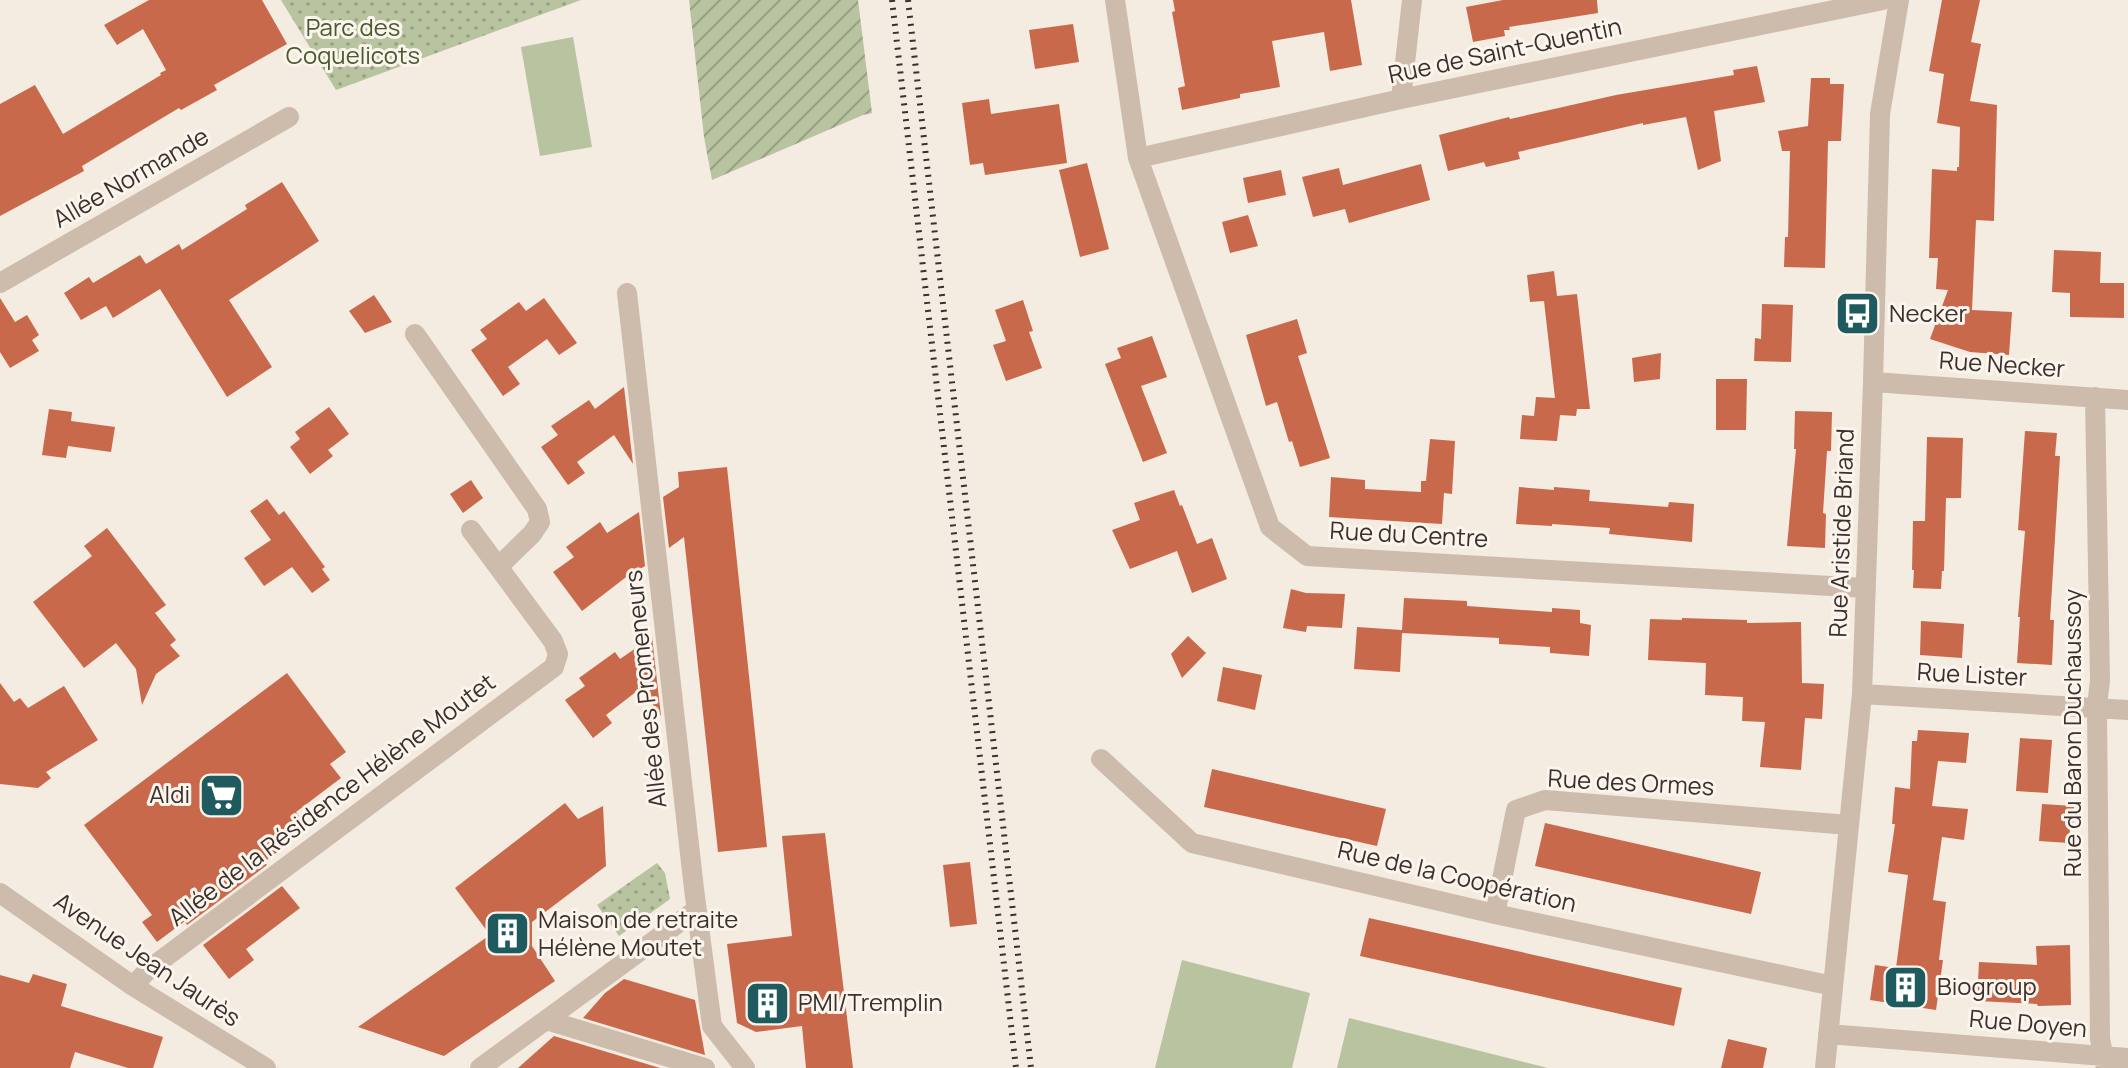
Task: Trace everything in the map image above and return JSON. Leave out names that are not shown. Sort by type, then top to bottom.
[{"type":"street","name":"Rue du Centre","points":[[1115,0],[1138,158],[1270,527],[1307,556],[1866,588]]},
{"type":"street","points":[[1401,99],[1412,0]]},
{"type":"street","name":"Rue de Saint-Quentin","points":[[1138,158],[1401,99],[1883,0]]},
{"type":"street","name":"Rue Aristide Briand","points":[[1825,1068],[1862,694],[1880,114],[1899,0]]},
{"type":"street","name":"Allée Normande","points":[[0,283],[289,117]]},
{"type":"street","name":"Allée des Promeneurs","points":[[627,293],[696,910],[712,1026],[745,1068]]},
{"type":"street","points":[[415,334],[537,509],[540,522],[499,566],[471,530]]},
{"type":"street","name":"Rue Necker","points":[[1873,382],[2128,400]]},
{"type":"street","name":"Rue du Baron Duchaussoy","points":[[2095,397],[2100,680],[2097,707],[2100,1039],[2104,1062]]},
{"type":"street","name":"Allée de la Résidence Hélène Moutet","points":[[133,986],[148,970],[554,667],[558,654],[553,641],[499,566]]},
{"type":"street","name":"Rue Lister","points":[[1862,694],[2128,710]]},
{"type":"street","name":"Rue de la Coopération","points":[[1101,759],[1192,843],[1495,914],[1833,986]]},
{"type":"street","name":"Rue des Ormes","points":[[1495,914],[1516,810],[1545,800],[1849,825]]},
{"type":"street","name":"Avenue Jean Jaurès","points":[[0,893],[133,986],[266,1068]]},
{"type":"street","points":[[480,1068],[696,910]]},
{"type":"street","points":[[546,1020],[705,1068]]},
{"type":"street","name":"Rue Doyen","points":[[1828,1034],[2104,1062],[2128,1058]]},
{"type":"green space","name":"Parc des Coquelicots","points":[[281,0],[581,0],[336,90]]},
{"type":"green space","points":[[689,0],[858,0],[872,113],[712,180],[704,137]]},
{"type":"green space","points":[[573,37],[592,147],[540,156],[521,47]]},
{"type":"green space","points":[[657,863],[665,873],[670,899],[619,936],[597,905]]},
{"type":"green space","points":[[1182,960],[1310,993],[1292,1068],[1155,1068]]},
{"type":"green space","points":[[1349,1018],[1548,1068],[1337,1068]]},
{"type":"building","points":[[149,0],[262,0],[287,44],[214,85],[217,90],[181,110],[179,108],[82,166],[84,171],[0,216],[0,104],[35,85],[63,134],[161,75],[166,70],[143,29],[117,45],[104,25]]},
{"type":"building","points":[[1173,0],[1351,0],[1362,65],[1330,71],[1324,32],[1272,41],[1280,87],[1182,110],[1178,88],[1185,86],[1172,12],[1175,11]]},
{"type":"building","points":[[1503,0],[1597,0],[1598,13],[1509,27],[1510,30],[1504,30],[1505,36],[1473,42],[1466,7]]},
{"type":"building","points":[[1942,0],[1980,0],[1971,42],[1981,44],[1970,101],[1997,105],[1994,221],[1976,220],[1972,310],[2012,312],[2009,355],[1970,352],[1930,339],[1948,290],[1936,289],[1938,258],[1929,258],[1932,169],[1957,171],[1959,167],[1960,127],[1937,123],[1944,74],[1929,71]]},
{"type":"building","points":[[1073,24],[1079,62],[1035,69],[1029,30]]},
{"type":"building","points":[[1757,66],[1765,102],[1714,111],[1721,161],[1698,170],[1686,117],[1643,123],[1518,152],[1520,159],[1486,167],[1484,162],[1448,171],[1439,135],[1616,95],[1734,75],[1733,70]]},
{"type":"building","points":[[1811,78],[1830,78],[1830,84],[1844,84],[1841,141],[1828,141],[1825,268],[1784,267],[1785,237],[1788,237],[1790,151],[1782,151],[1778,131],[1808,126]]},
{"type":"building","points":[[989,99],[991,114],[1059,104],[1067,163],[985,175],[983,163],[970,165],[962,103]]},
{"type":"building","points":[[1087,163],[1109,249],[1080,257],[1059,170]]},
{"type":"building","points":[[1421,164],[1430,200],[1349,223],[1345,209],[1313,217],[1302,177],[1339,168],[1343,185]]},
{"type":"building","points":[[1281,170],[1286,195],[1248,203],[1243,178]]},
{"type":"building","points":[[282,182],[319,241],[229,300],[272,367],[227,397],[160,289],[113,318],[106,306],[81,320],[64,293],[89,277],[93,283],[140,255],[146,264],[179,244],[182,250],[247,209],[245,205]]},
{"type":"building","points":[[1248,215],[1258,246],[1230,253],[1222,222]]},
{"type":"building","points":[[2054,250],[2101,252],[2100,283],[2124,283],[2124,318],[2070,317],[2070,293],[2052,292]]},
{"type":"building","points":[[1554,271],[1557,296],[1577,294],[1590,409],[1577,409],[1576,416],[1560,415],[1557,441],[1520,439],[1522,415],[1534,416],[1536,397],[1555,398],[1544,301],[1530,302],[1527,275]]},
{"type":"building","points":[[374,295],[392,322],[365,333],[349,311]]},
{"type":"building","points":[[0,298],[15,322],[27,315],[39,335],[32,340],[39,351],[10,368],[0,352]]},
{"type":"building","points":[[544,298],[577,343],[559,355],[547,339],[508,367],[520,384],[503,396],[471,350],[487,339],[480,330],[519,302],[526,311]]},
{"type":"building","points":[[1023,300],[1033,331],[1029,332],[1042,368],[1006,381],[993,345],[1006,341],[995,310]]},
{"type":"building","points":[[1762,304],[1793,305],[1791,362],[1754,361],[1755,338],[1761,339]]},
{"type":"building","points":[[1297,319],[1307,353],[1298,356],[1330,458],[1300,467],[1277,402],[1266,406],[1246,335]]},
{"type":"building","points":[[1152,336],[1167,377],[1141,386],[1167,453],[1143,462],[1105,364],[1121,358],[1117,348]]},
{"type":"building","points":[[1661,353],[1660,379],[1634,382],[1632,358]]},
{"type":"building","points":[[1716,379],[1747,379],[1746,430],[1716,430]]},
{"type":"building","points":[[624,387],[633,464],[614,435],[577,462],[585,473],[568,485],[541,447],[558,435],[551,426],[589,400],[595,409]]},
{"type":"building","points":[[329,407],[349,434],[328,450],[333,456],[310,474],[290,447],[300,439],[295,432]]},
{"type":"building","points":[[49,409],[72,412],[71,421],[115,427],[111,452],[68,446],[66,458],[42,455]]},
{"type":"building","points":[[1795,411],[1832,412],[1831,451],[1827,451],[1823,513],[1826,514],[1825,548],[1787,546],[1796,449]]},
{"type":"building","points":[[2025,431],[2057,433],[2055,456],[2060,456],[2050,620],[2054,620],[2052,665],[2017,663],[2025,531],[2018,530]]},
{"type":"building","points":[[1927,437],[1963,438],[1961,498],[1946,498],[1941,589],[1913,588],[1913,521],[1925,521]]},
{"type":"building","points":[[1430,439],[1455,441],[1452,494],[1444,493],[1442,524],[1329,517],[1331,477],[1365,480],[1365,489],[1421,492],[1421,481],[1426,481]]},
{"type":"building","points":[[727,467],[767,847],[718,852],[684,537],[669,548],[663,497],[679,487],[678,472]]},
{"type":"building","points":[[471,480],[483,498],[463,513],[450,494]]},
{"type":"building","points":[[1519,487],[1590,490],[1589,501],[1668,507],[1669,502],[1694,504],[1692,542],[1609,534],[1610,528],[1516,524]]},
{"type":"building","points":[[1174,490],[1197,544],[1212,538],[1227,579],[1192,593],[1177,551],[1130,569],[1112,530],[1140,520],[1134,503]]},
{"type":"building","points":[[267,499],[279,515],[284,511],[325,567],[322,569],[330,580],[312,593],[292,567],[264,586],[244,558],[271,540],[250,511]]},
{"type":"building","points":[[639,512],[645,566],[582,611],[553,572],[574,557],[566,547],[600,522],[607,533]]},
{"type":"building","points":[[107,528],[166,605],[155,613],[176,640],[170,645],[180,656],[156,674],[142,705],[136,669],[116,643],[84,668],[33,602],[92,556],[84,546]]},
{"type":"building","points":[[1291,589],[1306,593],[1345,594],[1342,628],[1307,626],[1306,632],[1283,628]]},
{"type":"building","points":[[1404,598],[1467,601],[1467,606],[1552,612],[1552,608],[1580,610],[1580,623],[1591,625],[1589,656],[1550,653],[1550,647],[1499,644],[1499,638],[1402,633],[1400,672],[1354,669],[1357,627],[1402,630]]},
{"type":"building","points":[[1650,619],[1747,620],[1747,623],[1801,622],[1802,683],[1824,684],[1822,719],[1805,718],[1801,770],[1760,767],[1765,722],[1742,721],[1743,697],[1705,695],[1706,663],[1648,660]]},
{"type":"building","points":[[1921,621],[1964,624],[1962,658],[1920,655]]},
{"type":"building","points":[[1188,636],[1206,653],[1182,678],[1171,654]]},
{"type":"building","points":[[652,637],[661,716],[641,688],[606,715],[612,723],[593,738],[565,700],[585,686],[579,678],[615,652],[620,659]]},
{"type":"building","points":[[1223,667],[1262,675],[1255,710],[1217,701]]},
{"type":"building","name":"Aldi","points":[[287,673],[346,752],[330,764],[341,778],[296,812],[308,829],[264,862],[267,865],[187,925],[185,921],[157,942],[142,922],[152,915],[84,825]]},
{"type":"building","points":[[0,683],[14,702],[20,698],[28,708],[64,686],[98,740],[46,772],[51,778],[38,788],[0,784]]},
{"type":"building","points":[[1918,730],[1969,733],[1966,763],[1938,761],[1932,806],[1968,809],[1964,840],[1942,837],[1933,900],[1946,902],[1936,1010],[1870,1000],[1875,965],[1896,968],[1908,875],[1888,872],[1895,824],[1892,824],[1895,787],[1910,789],[1912,741],[1917,741]]},
{"type":"building","points":[[2020,738],[2052,740],[2048,793],[2016,791]]},
{"type":"building","points":[[1212,769],[1386,809],[1377,846],[1204,807]]},
{"type":"building","name":"Maison de retraite Hélène Moutet","points":[[565,803],[578,819],[603,806],[606,866],[532,922],[532,946],[555,981],[444,1056],[358,1027],[490,935],[455,888]]},
{"type":"building","points":[[2042,804],[2074,806],[2069,843],[2039,841]]},
{"type":"building","points":[[1545,823],[1761,872],[1751,914],[1535,866]]},
{"type":"building","points":[[825,833],[853,1068],[806,1068],[802,1026],[756,1032],[737,1023],[727,944],[792,936],[782,836]]},
{"type":"building","points":[[970,862],[977,924],[950,927],[943,865]]},
{"type":"building","points":[[282,886],[300,908],[246,949],[254,960],[229,979],[203,945]]},
{"type":"building","points":[[1369,918],[1682,988],[1674,1026],[1360,956]]},
{"type":"building","points":[[2070,945],[2071,1005],[2038,1006],[1977,1001],[1979,962],[2037,965],[2036,946]]},
{"type":"building","points":[[33,974],[67,984],[61,1006],[163,1037],[153,1068],[128,1068],[75,1052],[70,1068],[0,1068],[0,975],[29,983]]},
{"type":"building","points":[[624,979],[695,1000],[705,1055],[583,1018],[605,993]]},
{"type":"building","points":[[554,1036],[564,1039],[660,1068],[518,1068]]},
{"type":"building","points":[[1728,1039],[1767,1048],[1763,1068],[1721,1068]]},
{"type":"railway","points":[[892,0],[1016,1068]]},
{"type":"railway","points":[[908,0],[1031,1068]]},
{"type":"place","name":"Necker","points":[[1858,314]]},
{"type":"place","name":"Aldi","points":[[221,795]]},
{"type":"place","name":"Maison de retraite Hélène Moutet","points":[[507,934]]},
{"type":"place","name":"Biogroup","points":[[1906,987]]},
{"type":"place","name":"PMI/Tremplin","points":[[767,1003]]}]
